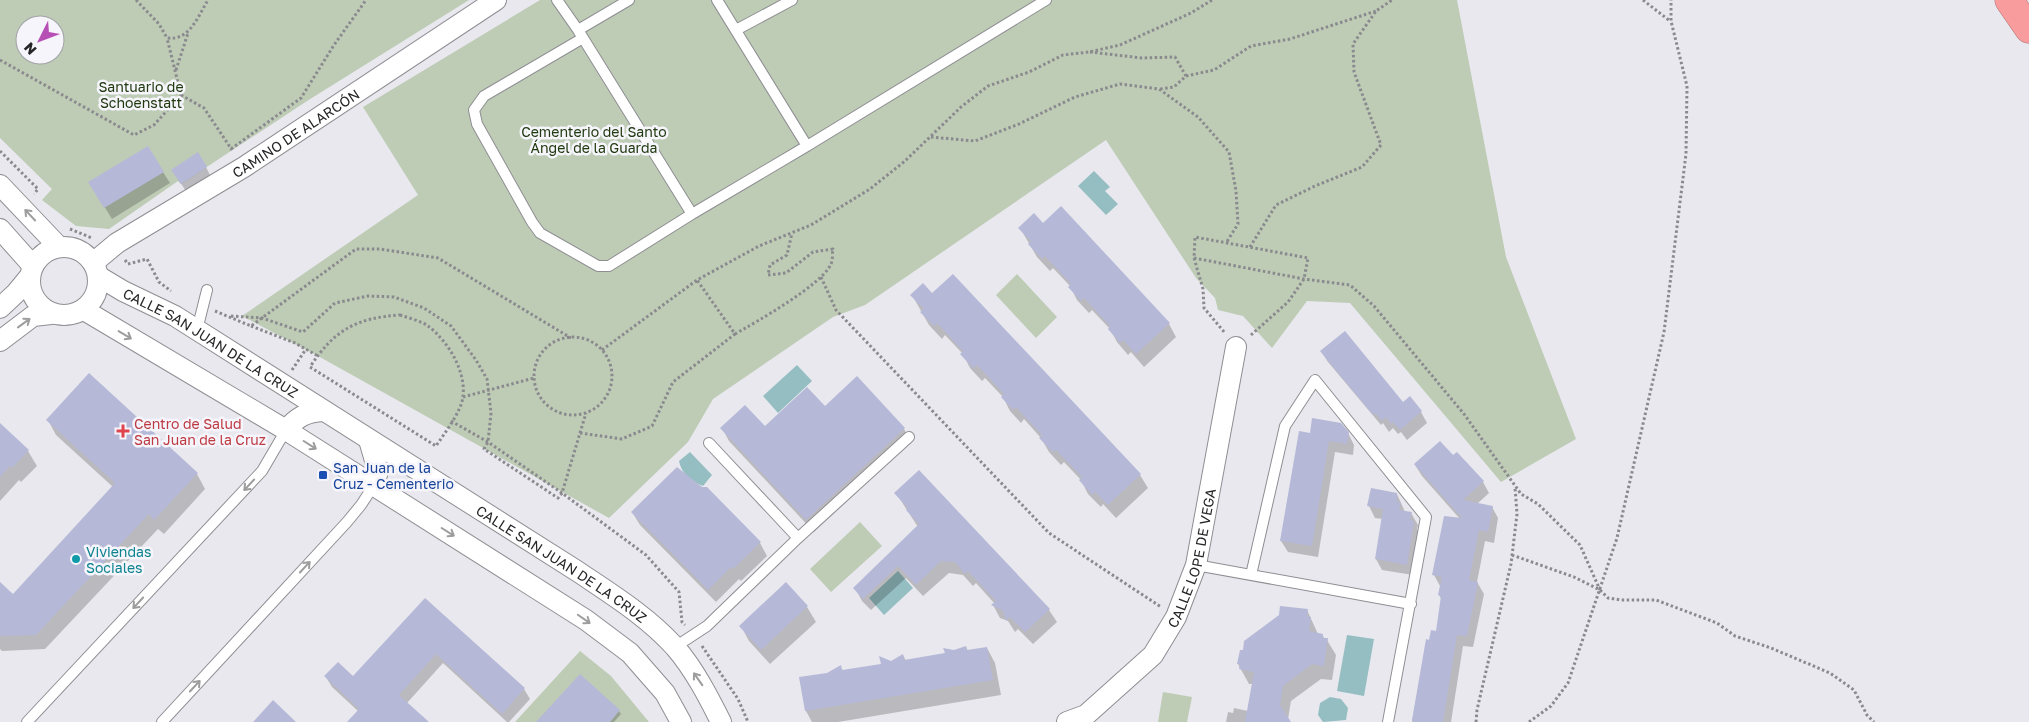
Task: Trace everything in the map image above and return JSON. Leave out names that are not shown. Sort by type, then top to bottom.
[{"type":"highway","points":[[2009,0],[2029,29]]},
{"type":"street","name":"CAMINO DE ALARCÓN","points":[[96,269],[117,243],[244,167],[496,0]]},
{"type":"street","points":[[0,185],[58,247]]},
{"type":"street","points":[[0,229],[31,271],[34,298],[51,314]]},
{"type":"street","points":[[0,308],[16,293],[43,253],[58,247],[78,250],[96,269],[96,295],[84,310],[68,316],[51,314],[33,316],[0,341]]},
{"type":"street","name":"CALLE SAN JUAN DE LA CRUZ","points":[[96,269],[123,291],[175,316],[577,571],[632,608],[675,647],[704,688],[722,722]]},
{"type":"street","points":[[84,310],[286,430],[586,620],[630,653],[665,693],[681,722]]},
{"type":"street","name":"CALLE LOPE DE VEGA","points":[[1067,722],[1086,715],[1153,655],[1176,617],[1196,566],[1236,347]]},
{"type":"street","name":"CALLE SAN JUAN DE LA CRUZ","points":[[286,430],[295,420],[307,412],[323,411]]},
{"type":"street","points":[[370,440],[378,471],[374,485]]},
{"type":"lane","points":[[557,0],[581,34],[692,214]]},
{"type":"lane","points":[[629,0],[581,34],[484,96],[474,110],[477,124],[540,233],[598,266],[609,266],[1046,0]]},
{"type":"lane","points":[[717,0],[807,146]]},
{"type":"lane","points":[[736,30],[792,0]]},
{"type":"lane","points":[[197,330],[207,290]]},
{"type":"lane","points":[[1251,576],[1285,426],[1315,380],[1426,517],[1388,722]]},
{"type":"lane","points":[[27,722],[262,471],[286,430]]},
{"type":"lane","points":[[675,647],[707,626],[798,538],[909,437]]},
{"type":"lane","points":[[710,443],[798,538]]},
{"type":"lane","points":[[162,722],[347,522],[374,485]]},
{"type":"lane","points":[[1196,566],[1411,604]]},
{"type":"path","points":[[136,0],[159,24],[167,38],[181,95],[204,108],[231,149],[301,98],[334,45],[366,0]]},
{"type":"path","points":[[175,72],[188,32],[208,0]]},
{"type":"path","points":[[602,350],[697,280],[759,246],[811,225],[870,189],[931,137],[961,107],[988,86],[1029,72],[1063,55],[1089,52],[1120,45],[1191,13],[1212,0]]},
{"type":"path","points":[[931,137],[975,141],[1019,124],[1074,97],[1120,84],[1159,89],[1174,87],[1186,76],[1214,70],[1251,46],[1290,39],[1376,11],[1392,0]]},
{"type":"path","points":[[1643,0],[1671,21]]},
{"type":"path","points":[[1529,722],[1551,706],[1568,683],[1617,538],[1664,332],[1686,154],[1687,86],[1671,21],[1671,0]]},
{"type":"path","points":[[1250,247],[1276,205],[1315,186],[1362,167],[1381,145],[1354,72],[1353,44],[1376,11]]},
{"type":"path","points":[[167,38],[174,39],[188,32]]},
{"type":"path","points":[[1089,52],[1142,58],[1175,57],[1186,76]]},
{"type":"path","points":[[0,60],[134,135],[154,125],[181,95]]},
{"type":"path","points":[[1159,89],[1198,117],[1229,152],[1236,191],[1238,224],[1226,243]]},
{"type":"path","points":[[0,151],[38,189],[31,197]]},
{"type":"path","points":[[69,229],[86,237],[117,243],[128,264],[147,259],[159,282]]},
{"type":"path","points":[[580,433],[622,439],[652,426],[673,382],[735,334],[775,312],[821,277],[832,264],[833,249],[813,252],[786,273],[768,275],[770,265],[787,255],[792,233]]},
{"type":"path","points":[[1195,237],[1250,247],[1308,258],[1304,279],[1288,302],[1236,347],[1204,308],[1202,289],[1194,258],[1195,237]]},
{"type":"path","points":[[251,326],[356,249],[380,249],[438,258],[572,338]]},
{"type":"path","points":[[1194,258],[1304,279],[1350,285],[1374,306],[1464,414],[1521,494],[1538,504],[1580,545],[1600,590]]},
{"type":"path","points":[[821,277],[836,310],[1049,533],[1176,617]]},
{"type":"path","points":[[697,280],[735,334]]},
{"type":"path","points":[[318,356],[295,343],[230,316],[262,318],[303,332],[335,303],[368,296],[394,297],[424,308],[451,326],[487,379],[491,413],[488,442],[484,448],[558,498],[562,493],[586,414]]},
{"type":"path","points":[[400,315],[427,325],[442,340],[456,362],[462,380],[463,397],[436,446],[310,368],[323,348],[336,335],[355,324],[377,316],[400,315]]},
{"type":"path","points":[[578,337],[591,342],[602,350],[609,361],[612,375],[611,388],[604,400],[596,408],[586,414],[575,416],[553,410],[544,403],[537,391],[534,378],[536,364],[542,352],[552,343],[564,338],[578,337]]},
{"type":"path","points":[[463,397],[534,378]]},
{"type":"path","points":[[451,421],[488,442],[562,493],[646,555],[679,592],[682,622],[710,656],[738,700],[748,722]]},
{"type":"path","points":[[1476,722],[1477,710],[1512,555],[1517,514],[1515,486]]},
{"type":"path","points":[[1512,555],[1574,577],[1600,590],[1608,598],[1656,600],[1717,623],[1735,636],[1771,648],[1830,673],[1854,690],[1867,715],[1874,722]]},
{"type":"green space","name":"Santuario de Schoenstatt","points":[[0,0],[469,0],[307,101],[181,184],[178,181],[109,229],[76,226],[42,200],[52,189],[0,138]]},
{"type":"green space","name":"Cementerio del Santo Ángel de la Guarda","points":[[540,0],[1457,0],[1506,257],[1576,439],[1501,482],[1350,303],[1307,301],[1272,348],[1243,316],[1218,310],[1215,298],[1196,278],[1106,140],[865,305],[833,317],[713,399],[688,442],[609,518],[318,356],[242,316],[418,195],[363,107]]},
{"type":"green space","points":[[1017,274],[1057,317],[1036,338],[996,295]]},
{"type":"green space","points":[[860,522],[882,546],[831,592],[810,569]]},
{"type":"green space","points":[[580,651],[611,676],[649,722],[515,722]]},
{"type":"green space","points":[[1163,692],[1192,697],[1187,722],[1158,722]]},
{"type":"water","points":[[1094,171],[1110,187],[1105,191],[1118,204],[1106,215],[1078,186]]},
{"type":"water","points":[[797,365],[812,381],[778,413],[763,396]]},
{"type":"water","points":[[690,452],[712,475],[703,486],[688,477],[680,465],[679,461]]},
{"type":"water","points":[[898,571],[913,588],[884,615],[869,598]]},
{"type":"water","points":[[1347,635],[1374,639],[1364,696],[1337,691]]},
{"type":"water","points":[[1330,697],[1341,699],[1348,708],[1346,720],[1323,722],[1318,715],[1320,703]]},
{"type":"building","points":[[148,146],[164,172],[104,208],[88,182]]},
{"type":"building","points":[[198,152],[207,167],[181,184],[171,170]]},
{"type":"building","points":[[1061,206],[1170,323],[1136,354],[1123,340],[1120,343],[1108,329],[1110,326],[1084,298],[1081,301],[1068,287],[1071,284],[1045,256],[1042,259],[1028,244],[1031,241],[1018,228],[1034,213],[1043,223]]},
{"type":"building","points":[[953,274],[1141,474],[1108,505],[1095,492],[1092,495],[1079,480],[1082,477],[1056,450],[1053,452],[1039,438],[1042,435],[1016,407],[1013,410],[1001,397],[1004,394],[977,365],[973,368],[960,354],[963,351],[937,323],[934,326],[920,312],[924,309],[910,295],[923,283],[932,293]]},
{"type":"building","points":[[1345,331],[1403,402],[1410,396],[1422,411],[1400,430],[1393,422],[1391,424],[1386,417],[1382,421],[1375,413],[1373,415],[1320,351]]},
{"type":"building","points":[[89,373],[198,473],[154,520],[149,514],[36,635],[0,636],[0,582],[13,594],[115,483],[46,420]]},
{"type":"building","points":[[857,376],[905,428],[806,520],[720,428],[745,405],[765,426],[807,387],[825,406]]},
{"type":"building","points":[[1312,418],[1341,423],[1349,432],[1347,444],[1329,441],[1312,546],[1280,541],[1299,431],[1310,433]]},
{"type":"building","points":[[0,423],[29,450],[12,468],[10,466],[0,477]]},
{"type":"building","points":[[1440,441],[1453,455],[1457,452],[1484,481],[1463,500],[1493,506],[1488,532],[1479,530],[1469,580],[1478,582],[1467,636],[1457,635],[1443,722],[1414,722],[1412,720],[1426,639],[1429,640],[1431,630],[1436,631],[1441,596],[1438,595],[1442,577],[1432,575],[1444,516],[1462,518],[1414,464]]},
{"type":"building","points":[[677,467],[702,487],[707,487],[761,542],[733,569],[731,567],[708,590],[631,512]]},
{"type":"building","points":[[919,470],[1050,609],[1025,632],[1010,617],[1007,621],[1002,610],[991,605],[996,601],[968,571],[965,574],[955,562],[941,561],[916,585],[898,566],[863,599],[853,588],[919,524],[894,493]]},
{"type":"building","points":[[1371,488],[1397,493],[1397,502],[1401,502],[1399,510],[1412,512],[1410,520],[1414,521],[1407,565],[1375,559],[1383,509],[1367,506]]},
{"type":"building","points":[[786,582],[808,606],[761,650],[739,626]]},
{"type":"building","points":[[425,598],[525,688],[502,714],[436,654],[399,695],[429,722],[347,722],[359,709],[324,676],[338,662],[353,676]]},
{"type":"building","points":[[1280,606],[1308,609],[1307,616],[1311,617],[1309,631],[1323,634],[1323,638],[1328,638],[1324,666],[1312,664],[1283,686],[1280,705],[1291,722],[1245,722],[1254,672],[1239,669],[1240,664],[1237,664],[1240,650],[1243,650],[1244,641],[1279,615]]},
{"type":"building","points":[[966,646],[967,650],[987,647],[993,680],[805,711],[799,677],[827,673],[841,665],[842,670],[881,664],[879,656],[891,661],[903,654],[904,660],[945,653],[943,648],[954,650]]},
{"type":"building","points":[[580,674],[620,710],[610,722],[536,722]]},
{"type":"building","points":[[273,700],[296,722],[253,722]]},
{"type":"place","name":"Centro de Salud San Juan de la Cruz","points":[[123,431]]},
{"type":"place","name":"San Juan de la Cruz - Cementerio","points":[[323,475]]},
{"type":"place","name":"Viviendas Sociales","points":[[76,559]]}]
